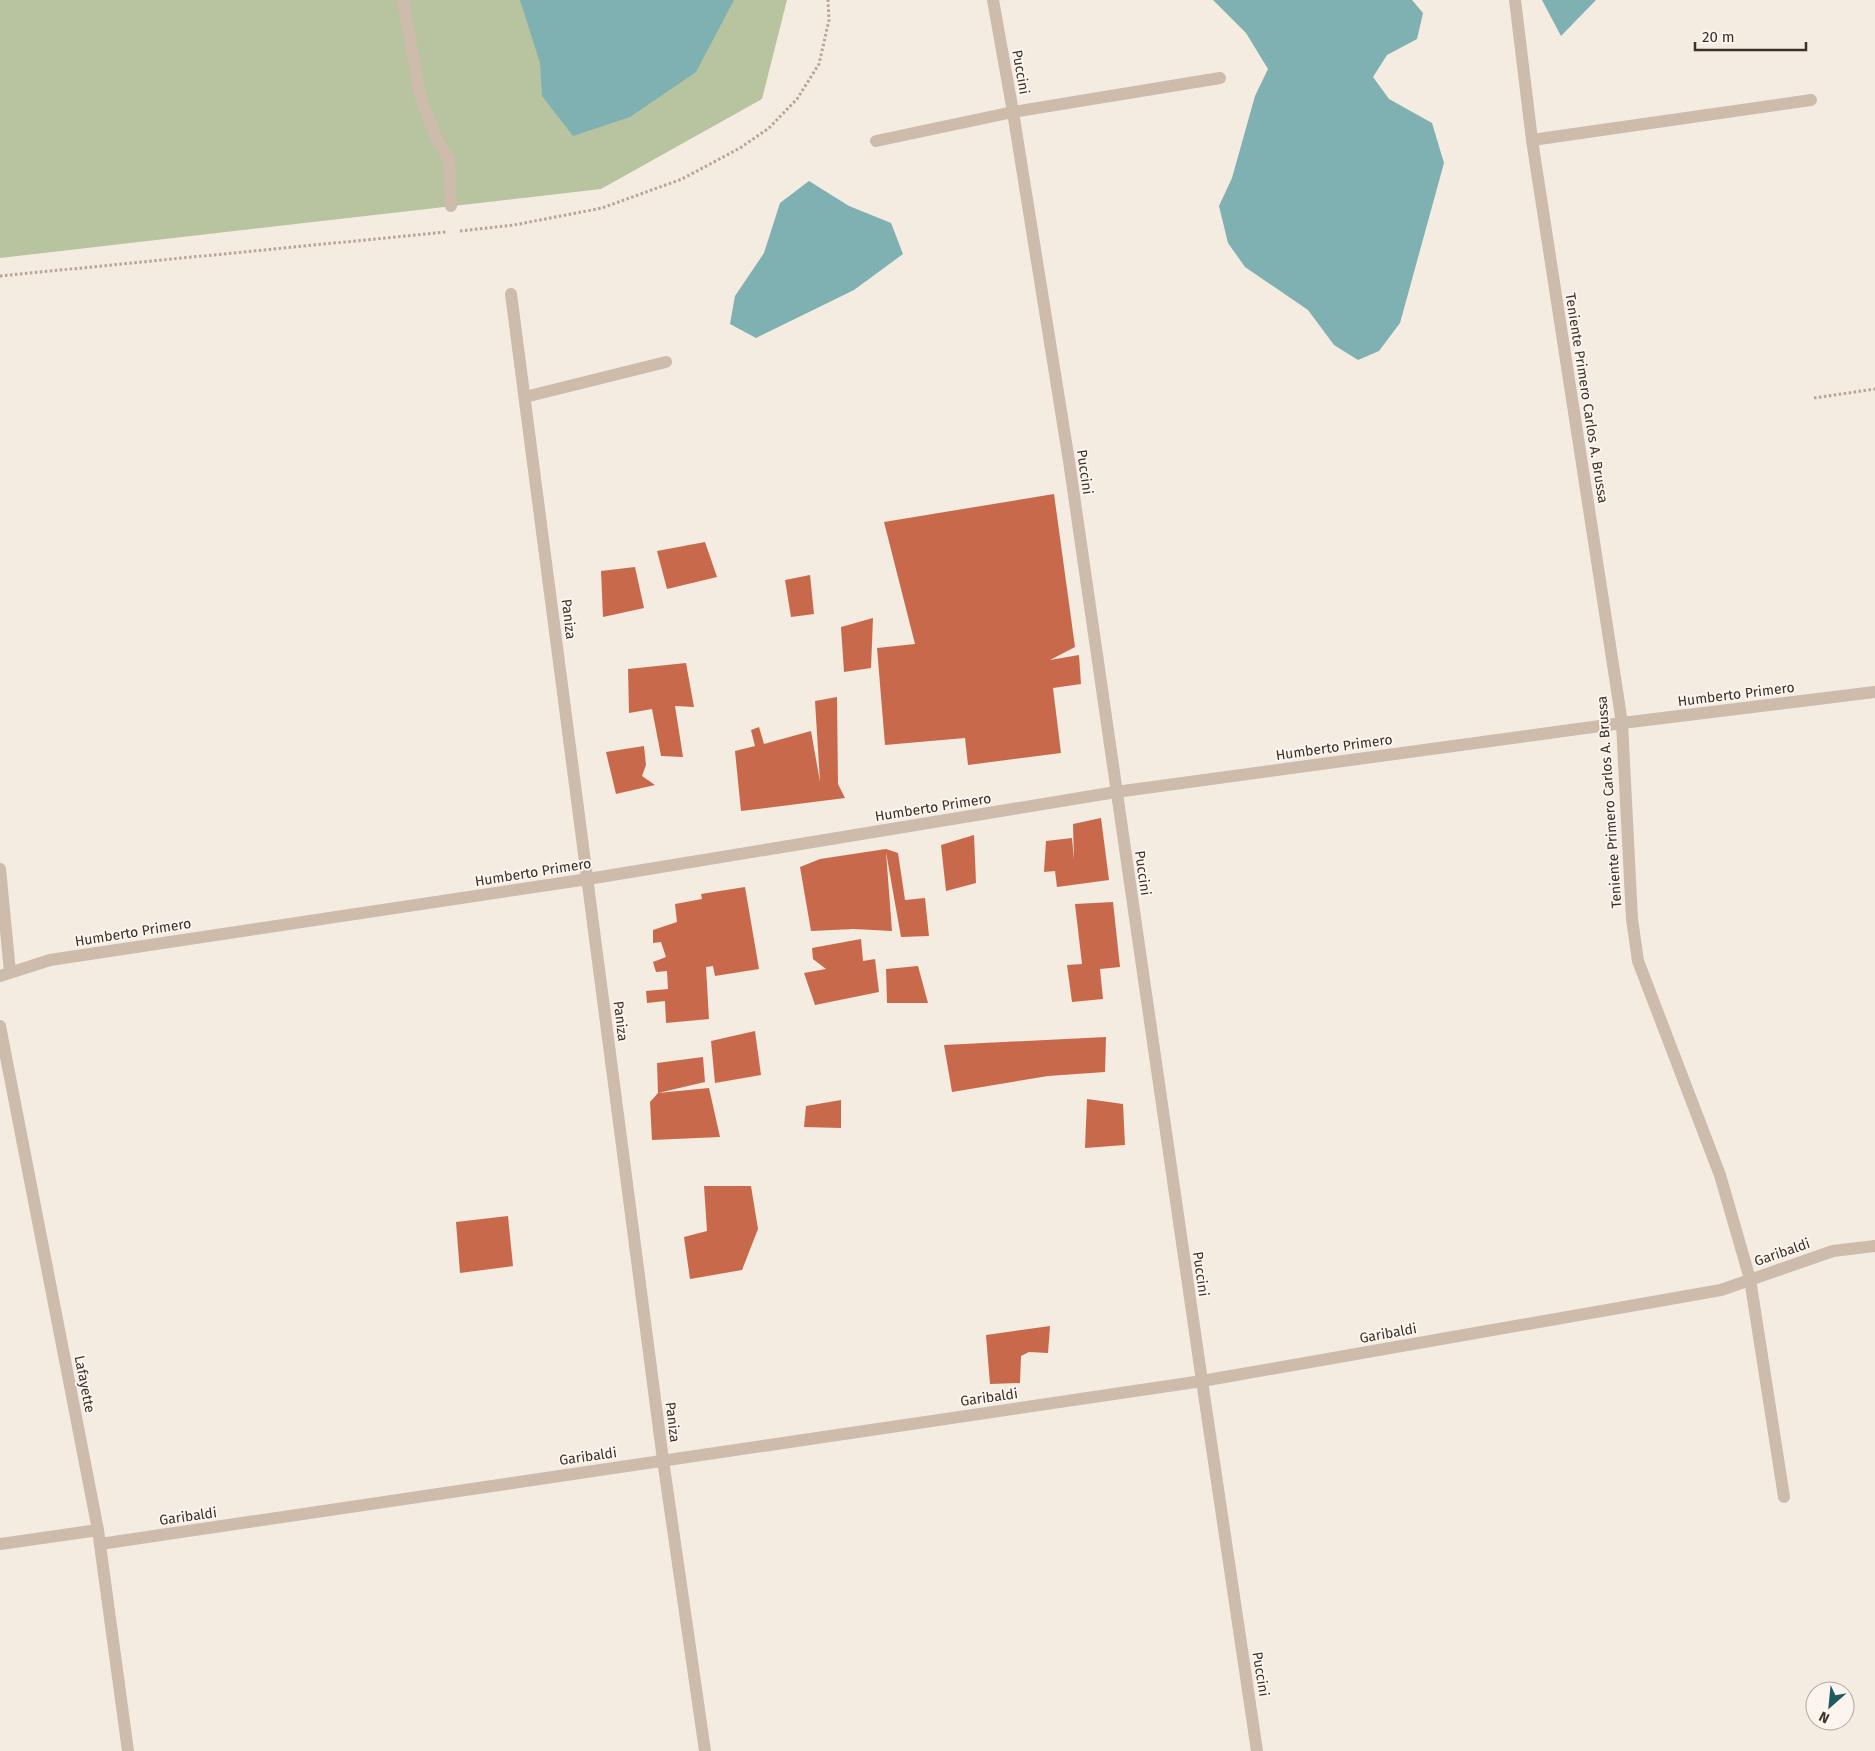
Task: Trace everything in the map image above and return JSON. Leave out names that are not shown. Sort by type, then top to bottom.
[{"type":"street","points":[[403,0],[421,99],[438,142],[449,159],[451,206]]},
{"type":"street","name":"Puccini","points":[[993,0],[1013,112],[1069,461],[1257,1751]]},
{"type":"street","name":"Teniente Primero Carlos A. Brussa","points":[[1515,0],[1532,140],[1622,723],[1632,919],[1638,961],[1720,1175],[1750,1279],[1784,1497]]},
{"type":"street","points":[[876,141],[1013,112],[1220,78]]},
{"type":"street","points":[[1532,140],[1811,100]]},
{"type":"street","name":"Paniza","points":[[511,294],[663,1460],[705,1751]]},
{"type":"street","points":[[525,397],[666,362]]},
{"type":"street","name":"Humberto Primero","points":[[5,974],[50,960],[588,879],[1116,792],[1622,723],[1875,692]]},
{"type":"street","points":[[0,869],[5,974]]},
{"type":"street","name":"Lafayette","points":[[0,1026],[98,1530],[128,1751]]},
{"type":"street","name":"Garibaldi","points":[[100,1544],[1202,1380],[1721,1290],[1834,1251],[1875,1246]]},
{"type":"street","points":[[0,1544],[98,1530]]},
{"type":"path","points":[[1814,398],[1875,389]]},
{"type":"green space","points":[[0,0],[787,0],[762,99],[601,189],[0,258]]},
{"type":"water","points":[[520,0],[734,0],[696,72],[630,117],[573,136],[542,96],[540,63]]},
{"type":"water","points":[[1213,0],[1412,0],[1423,13],[1417,39],[1387,55],[1373,77],[1389,99],[1432,123],[1444,163],[1400,323],[1379,351],[1358,360],[1334,345],[1308,310],[1245,267],[1228,243],[1219,206],[1232,178],[1255,96],[1268,69],[1246,33]]},
{"type":"water","points":[[1542,0],[1596,0],[1561,36]]},
{"type":"water","points":[[809,181],[849,206],[891,223],[903,254],[854,290],[756,338],[730,324],[735,296],[764,253],[780,203]]},
{"type":"building","points":[[1054,494],[1075,647],[1050,660],[1079,655],[1081,684],[1053,688],[1061,753],[968,765],[965,738],[885,745],[877,648],[915,644],[884,522]]},
{"type":"building","points":[[705,542],[717,577],[667,589],[657,551]]},
{"type":"building","points":[[635,567],[644,608],[603,617],[601,571]]},
{"type":"building","points":[[810,575],[814,614],[791,617],[785,580]]},
{"type":"building","points":[[873,618],[871,668],[844,672],[841,627]]},
{"type":"building","points":[[686,663],[694,707],[675,706],[683,757],[661,756],[652,709],[629,713],[628,669]]},
{"type":"building","points":[[837,697],[838,784],[845,798],[741,811],[735,751],[755,746],[751,730],[759,727],[764,744],[811,731],[820,782],[815,701]]},
{"type":"building","points":[[644,746],[646,765],[642,776],[655,785],[616,794],[606,752]]},
{"type":"building","points":[[1101,818],[1109,880],[1057,887],[1055,871],[1044,872],[1046,841],[1072,838],[1074,860],[1073,824]]},
{"type":"building","points":[[974,835],[976,883],[946,891],[941,845]]},
{"type":"building","points":[[886,849],[898,853],[905,900],[925,898],[929,936],[901,937],[886,852],[892,931],[854,929],[811,931],[800,867],[820,859]]},
{"type":"building","points":[[745,887],[759,969],[715,976],[713,966],[706,967],[709,1019],[666,1023],[665,1001],[647,1003],[646,991],[668,989],[667,971],[656,972],[653,962],[666,957],[661,942],[653,943],[653,930],[677,922],[675,904],[702,899],[701,894]]},
{"type":"building","points":[[1113,902],[1120,967],[1100,969],[1103,999],[1072,1002],[1067,965],[1082,964],[1075,904]]},
{"type":"building","points":[[861,939],[863,961],[875,959],[879,992],[815,1005],[804,973],[826,969],[813,959],[812,948]]},
{"type":"building","points":[[918,966],[928,1003],[887,1003],[886,969]]},
{"type":"building","points":[[755,1031],[761,1075],[715,1083],[711,1041]]},
{"type":"building","points":[[1106,1037],[1105,1072],[1048,1076],[952,1092],[944,1045]]},
{"type":"building","points":[[703,1057],[705,1082],[658,1093],[657,1063]]},
{"type":"building","points":[[709,1088],[720,1137],[652,1140],[650,1102],[658,1093]]},
{"type":"building","points":[[1087,1099],[1123,1104],[1125,1145],[1085,1148]]},
{"type":"building","points":[[841,1100],[841,1128],[804,1127],[806,1106]]},
{"type":"building","points":[[704,1186],[751,1186],[758,1229],[742,1270],[690,1279],[684,1237],[707,1231]]},
{"type":"building","points":[[508,1216],[513,1266],[460,1273],[456,1222]]},
{"type":"building","points":[[1050,1326],[1048,1353],[1029,1352],[1021,1356],[1020,1383],[990,1384],[986,1335]]}]
